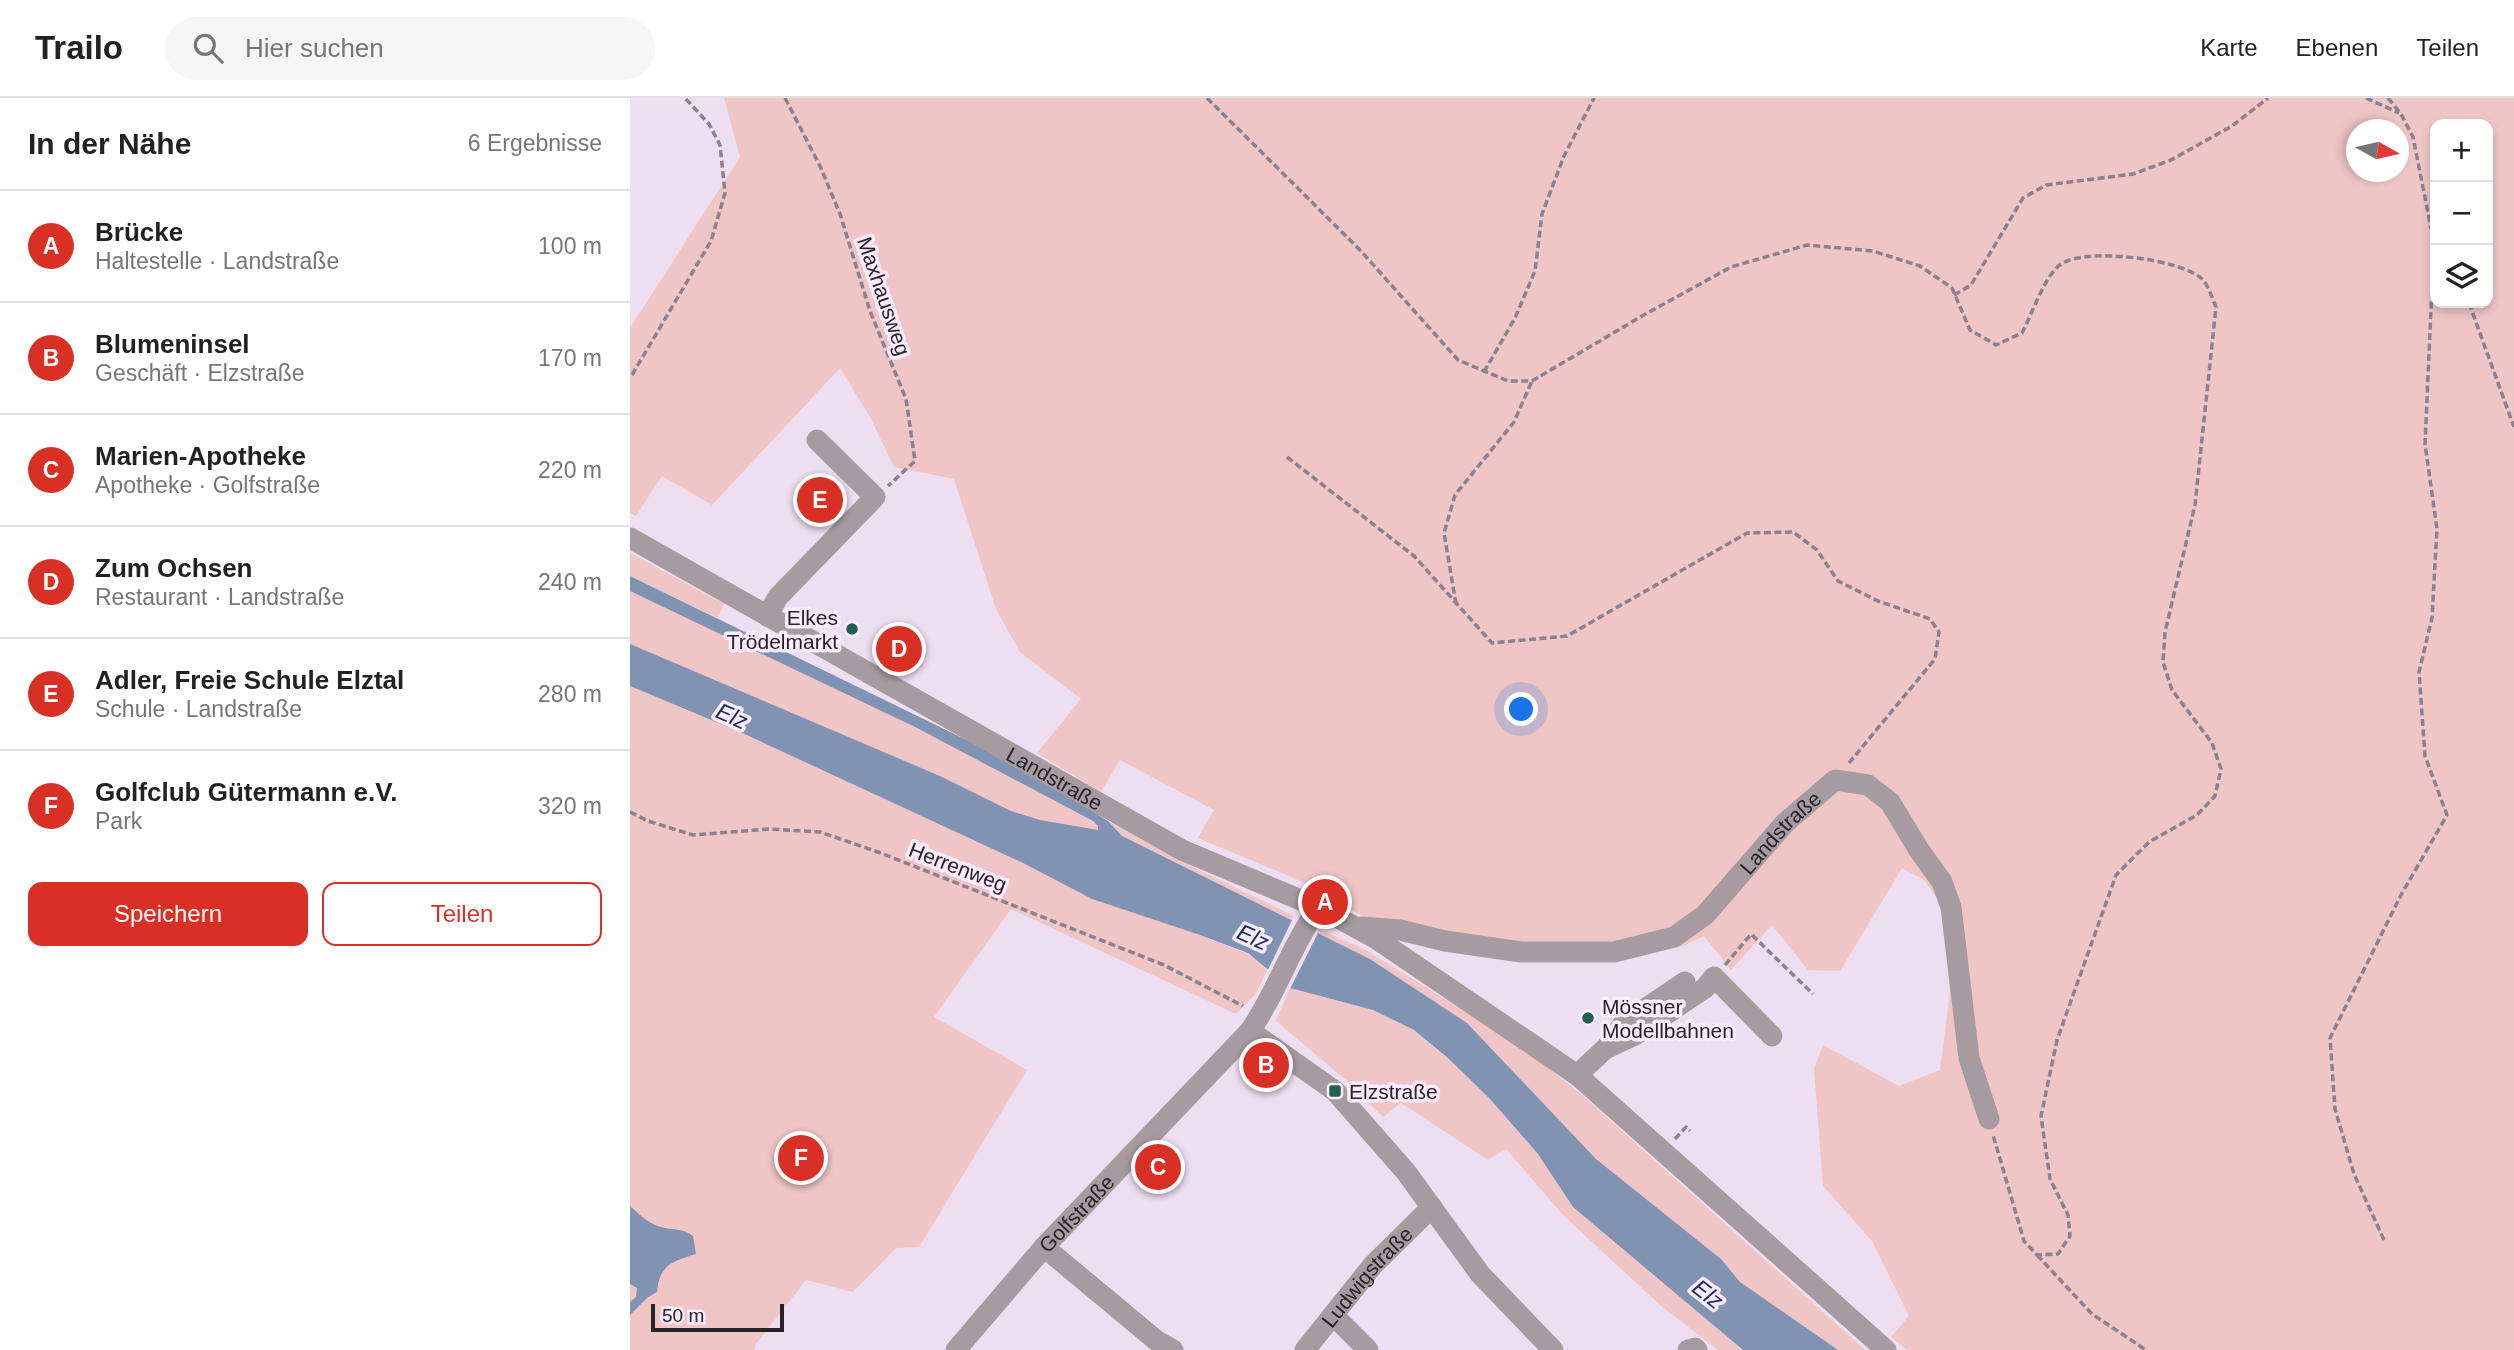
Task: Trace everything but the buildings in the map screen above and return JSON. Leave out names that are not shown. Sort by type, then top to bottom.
[{"type":"street","points":[[767,617],[778,597],[876,497],[817,440]]},
{"type":"street","name":"Landstraße","points":[[630,538],[1182,850],[1312,915],[1352,926],[1400,930],[1445,940],[1521,951],[1614,952],[1674,937],[1705,915],[1785,823],[1835,780],[1868,785],[1890,802],[1942,882],[1951,907],[1969,1058],[1989,1119]]},
{"type":"street","name":"Golfstraße","points":[[956,1350],[1044,1247],[1260,1015],[1312,915]]},
{"type":"street","name":"Landstraße","points":[[1352,926],[1376,938],[1577,1075],[1886,1350]]},
{"type":"street","points":[[1605,1049],[1635,1035],[1705,988],[1714,977],[1772,1036]]},
{"type":"street","points":[[1577,1075],[1605,1049],[1623,1024],[1685,982]]},
{"type":"street","points":[[1260,1015],[1289,1056],[1335,1091],[1406,1172],[1480,1274],[1553,1350]]},
{"type":"street","name":"Ludwigstraße","points":[[1305,1350],[1373,1265],[1432,1207]]},
{"type":"street","points":[[1044,1247],[1157,1342],[1173,1350]]},
{"type":"street","points":[[1333,1315],[1368,1350]]},
{"type":"street","points":[[1688,1350],[1697,1350]]},
{"type":"path","points":[[632,375],[711,241],[725,193],[720,145],[709,124],[685,98]]},
{"type":"path","name":"Maxhausweg","points":[[785,98],[820,166],[840,214],[870,311],[905,399],[915,461],[876,497]]},
{"type":"path","points":[[1207,98],[1360,250],[1458,360],[1508,380],[1532,381],[1731,267],[1807,245],[1873,251],[1920,266],[1952,288],[1970,330],[1996,345],[2022,333],[2050,273],[2064,262],[2092,254],[2180,266],[2203,279],[2216,307],[2195,505],[2165,632],[2163,662],[2172,690],[2212,743],[2221,769],[2215,796],[2197,815],[2149,842],[2116,875],[2057,1040],[2041,1116],[2050,1178],[2068,1215],[2070,1236],[2058,1254],[2037,1255]]},
{"type":"path","points":[[1484,372],[1515,318],[1535,271],[1542,214],[1564,156],[1594,98]]},
{"type":"path","points":[[1954,295],[1971,285],[2023,198],[2046,185],[2133,174],[2171,160],[2232,126],[2268,98]]},
{"type":"path","points":[[2366,98],[2401,114]]},
{"type":"path","points":[[2388,98],[2401,114],[2413,137],[2430,223]]},
{"type":"path","points":[[2384,1240],[2354,1174],[2334,1109],[2330,1038],[2400,895],[2447,815],[2425,756],[2418,672],[2432,618],[2437,529],[2425,444],[2434,245]]},
{"type":"path","points":[[2471,308],[2514,427]]},
{"type":"path","points":[[1456,605],[1444,533],[1455,495],[1514,422],[1532,381]]},
{"type":"path","points":[[1287,457],[1414,556],[1492,643],[1567,636],[1747,533],[1793,532],[1817,550],[1838,581],[1878,601],[1930,619],[1939,632],[1935,659],[1835,780]]},
{"type":"path","name":"Herrenweg","points":[[630,812],[648,821],[693,835],[769,829],[820,832],[878,852],[1164,965],[1260,1015]]},
{"type":"path","points":[[1714,977],[1751,934],[1813,994]]},
{"type":"path","points":[[1989,1119],[2024,1241],[2092,1314],[2146,1350]]},
{"type":"path","points":[[1671,1143],[1686,1127],[1690,1131]]},
{"type":"shaded area","points":[[724,98],[2514,98],[2514,1350],[1907,1350],[1891,1337],[1909,1316],[1872,1241],[1823,1186],[1814,1069],[1823,1045],[1899,1086],[1940,1070],[1950,993],[1943,907],[1924,880],[1902,868],[1840,971],[1808,970],[1772,925],[1731,970],[1704,936],[1683,946],[1618,958],[1374,923],[1308,884],[1198,838],[1214,810],[1120,760],[1101,792],[1037,753],[1081,699],[1020,652],[996,609],[954,479],[894,467],[870,417],[840,368],[712,505],[662,476],[636,516],[630,513],[630,328],[740,157]]},
{"type":"shaded area","points":[[630,553],[724,604],[718,618],[630,576]]},
{"type":"shaded area","points":[[630,591],[915,727],[1093,821],[1098,826],[1098,831],[1040,820],[1011,811],[940,776],[630,646]]},
{"type":"shaded area","points":[[630,686],[740,732],[1023,863],[1092,899],[1248,954],[1267,970],[1256,994],[1236,1014],[1011,909],[934,1017],[1027,1070],[919,1247],[896,1248],[853,1292],[806,1280],[754,1350],[630,1350]]},
{"type":"shaded area","points":[[1108,821],[1185,863],[1294,916],[1291,921],[1122,836]]},
{"type":"shaded area","points":[[1319,929],[1366,950],[1525,1049],[1582,1095],[1865,1350],[1838,1350],[1740,1282],[1721,1259],[1596,1159],[1467,1023],[1370,959],[1317,934]]},
{"type":"shaded area","points":[[1290,988],[1373,1010],[1414,1030],[1489,1098],[1542,1159],[1573,1207],[1742,1350],[1718,1350],[1660,1305],[1564,1216],[1506,1149],[1488,1160],[1401,1103],[1383,1117],[1346,1080],[1276,1021]]},
{"type":"water","name":"Elz","points":[[630,576],[1018,765],[1108,821],[1122,836],[1370,959],[1467,1023],[1596,1159],[1721,1259],[1740,1282],[1838,1350],[1743,1350],[1573,1207],[1538,1154],[1489,1098],[1414,1030],[1373,1010],[1290,988],[1248,953],[1092,899],[1023,863],[740,732],[630,686],[630,644],[940,776],[1011,811],[1040,820],[1098,830],[1093,821],[915,727],[630,591]]},
{"type":"water","points":[[630,1206],[655,1225],[693,1236],[696,1254],[668,1266],[658,1283],[657,1292],[630,1315],[630,1302],[636,1297],[637,1288],[630,1284]]},
{"type":"pier","points":[[1293,918],[1319,931],[1289,991],[1266,974]]},
{"type":"place","name":"Adler, Freie Schule Elztal","points":[[820,500]]},
{"type":"place","name":"Elkes Trödelmarkt","points":[[852,629]]},
{"type":"place","name":"Zum Ochsen","points":[[899,649]]},
{"type":"place","name":"Brücke","points":[[1325,902]]},
{"type":"place","name":"Mössner Modellbahnen","points":[[1588,1018]]},
{"type":"place","name":"Blumeninsel","points":[[1266,1065]]},
{"type":"place","name":"Elzstraße","points":[[1335,1091]]},
{"type":"place","name":"Golfclub Gütermann e.V.","points":[[801,1158]]},
{"type":"place","name":"Marien-Apotheke","points":[[1158,1167]]}]
